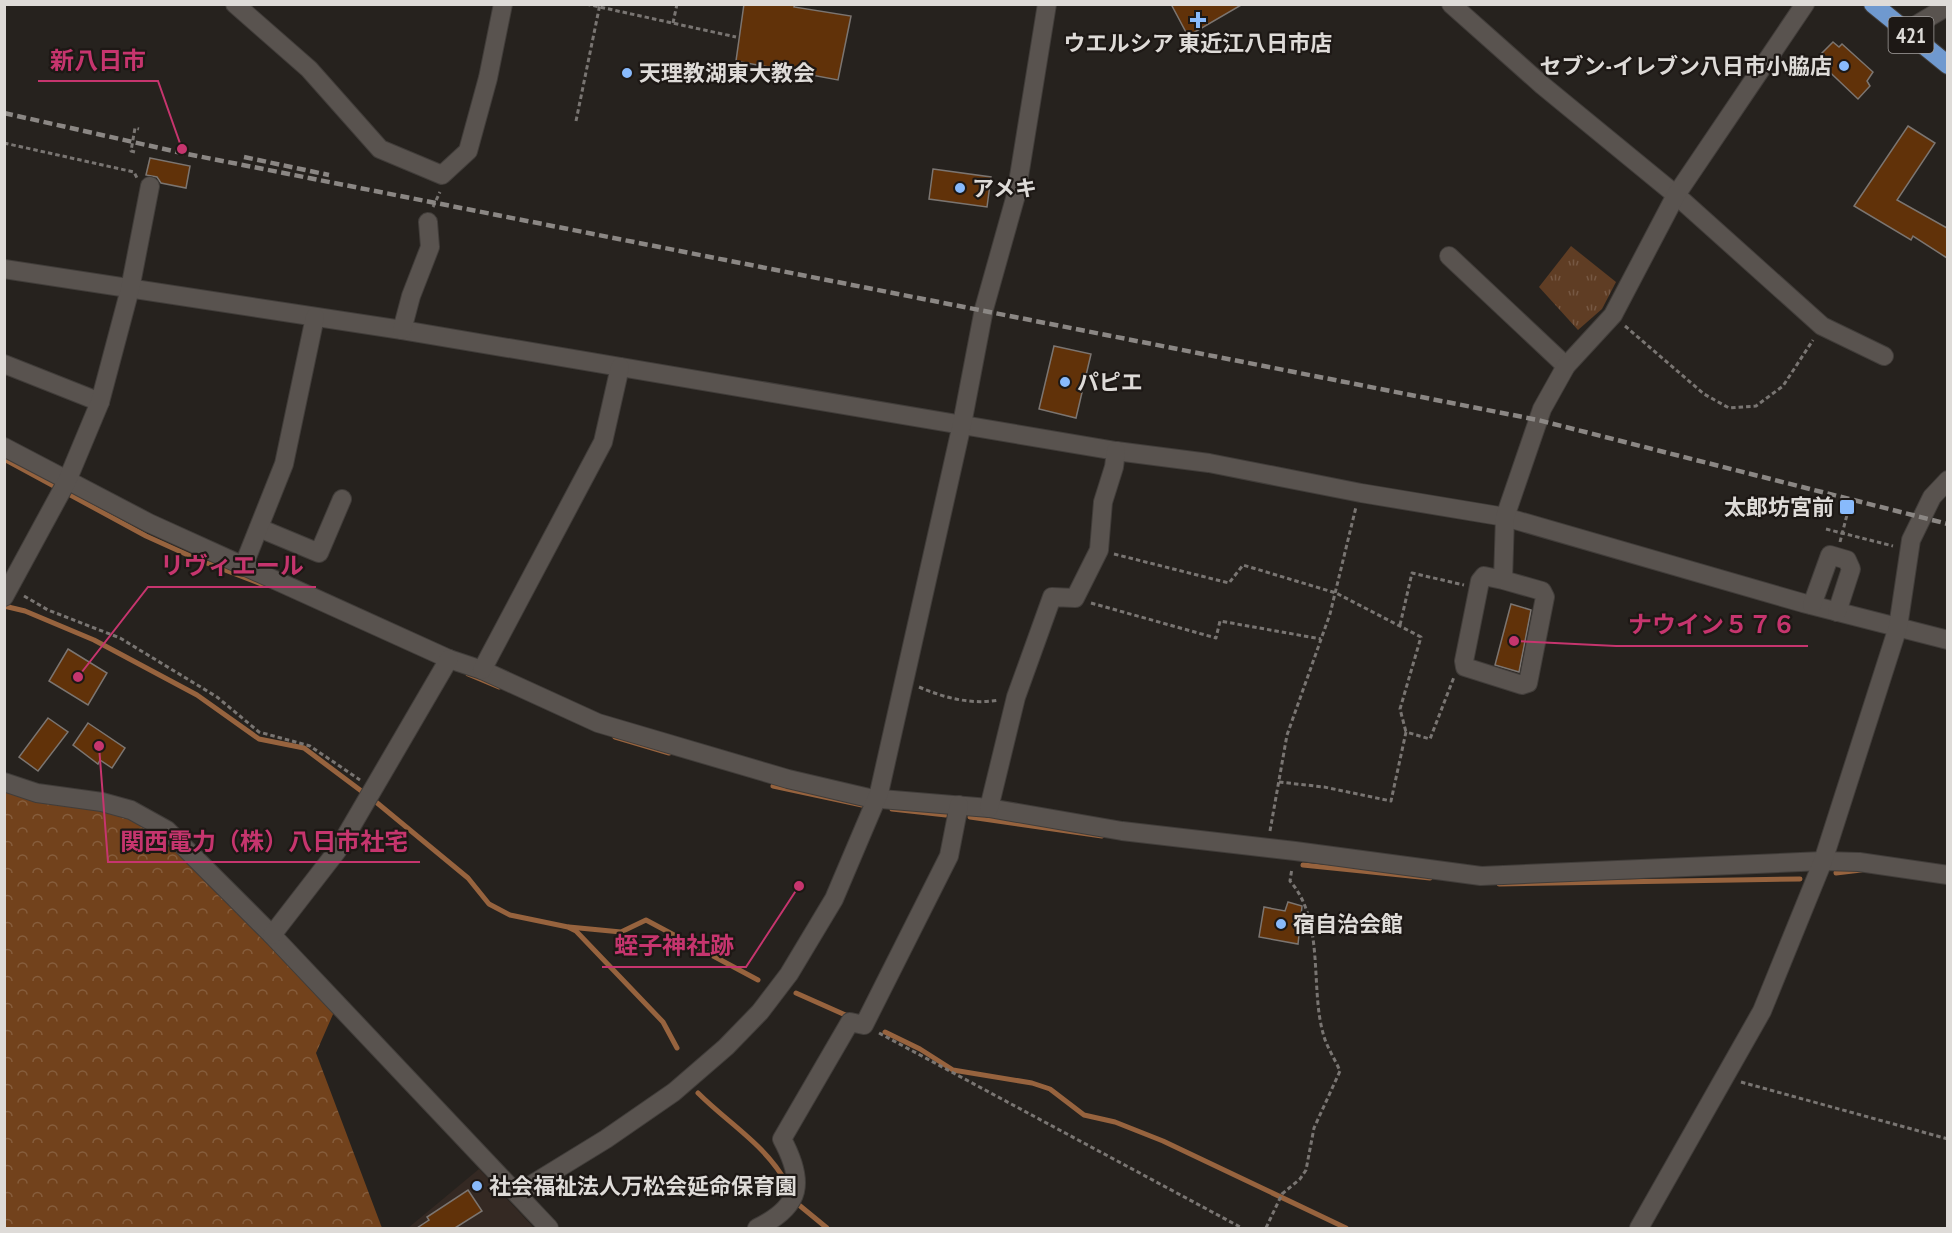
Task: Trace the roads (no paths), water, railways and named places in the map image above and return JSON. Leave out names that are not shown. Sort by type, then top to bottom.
[{"type":"highway","name":"421","points":[[1873,4],[1947,65]]},
{"type":"street","points":[[235,4],[309,69],[380,149],[442,175],[468,151],[488,78],[503,4]]},
{"type":"street","points":[[518,1193],[606,1139],[674,1092],[726,1047],[760,1012],[789,974],[834,898],[877,798],[962,424],[984,309],[1016,195],[1047,4]]},
{"type":"street","points":[[1451,4],[1542,86],[1676,195],[1822,326],[1884,356]]},
{"type":"street","points":[[1503,580],[1505,517],[1538,420],[1566,366],[1613,315],[1676,195],[1805,4]]},
{"type":"street","points":[[1906,31],[1947,6]]},
{"type":"street","points":[[8,592],[67,481],[100,402],[130,289],[150,186]]},
{"type":"street","points":[[402,330],[411,296],[430,247],[428,222]]},
{"type":"street","points":[[1449,256],[1566,366]]},
{"type":"street","points":[[4,269],[402,330],[1116,450],[1209,463],[1361,493],[1505,517],[1837,612],[1947,640]]},
{"type":"street","points":[[243,567],[285,464],[315,317]]},
{"type":"street","points":[[4,364],[100,402]]},
{"type":"street","points":[[482,670],[603,442],[620,367]]},
{"type":"street","points":[[4,447],[149,524],[449,659],[482,670],[598,723],[788,779],[877,798],[989,808],[1122,831],[1481,876],[1823,861],[1858,862],[1947,875]]},
{"type":"street","points":[[989,808],[1016,697],[1052,597],[1075,598],[1099,550],[1102,502],[1114,466],[1116,450]]},
{"type":"street","points":[[1639,1228],[1762,1011],[1823,861],[1898,627],[1911,540],[1932,497],[1947,480]]},
{"type":"street","points":[[259,528],[319,552],[342,499]]},
{"type":"street","points":[[1812,605],[1830,555],[1848,560],[1851,569],[1837,612]]},
{"type":"street","points":[[1484,576],[1503,580],[1542,591],[1545,597],[1527,683],[1522,685],[1465,667],[1464,661],[1478,589],[1484,576]]},
{"type":"street","points":[[272,934],[337,851],[449,659]]},
{"type":"street","points":[[4,782],[37,793],[102,802],[131,810],[167,830],[272,934],[549,1228]]},
{"type":"street","points":[[757,1228],[775,1219],[795,1193],[798,1180],[794,1162],[782,1140],[850,1022],[864,1025],[949,856],[959,805]]},
{"type":"waterway","points":[[4,459],[146,536],[199,560],[264,585]]},
{"type":"waterway","points":[[4,606],[25,611],[94,640],[197,695],[259,739],[304,748],[376,802],[468,878],[489,904],[510,915],[568,927],[576,931],[663,1022],[677,1048]]},
{"type":"waterway","points":[[468,674],[499,687]]},
{"type":"waterway","points":[[615,737],[669,753]]},
{"type":"waterway","points":[[773,786],[862,805]]},
{"type":"waterway","points":[[892,809],[946,815]]},
{"type":"waterway","points":[[970,817],[1102,836]]},
{"type":"waterway","points":[[1303,865],[1430,878]]},
{"type":"waterway","points":[[1836,873],[1861,870]]},
{"type":"waterway","points":[[1499,884],[1800,879]]},
{"type":"waterway","points":[[569,927],[621,932],[646,920],[758,980]]},
{"type":"waterway","points":[[796,993],[850,1017]]},
{"type":"waterway","points":[[885,1032],[920,1049],[953,1070],[1032,1083],[1050,1089],[1084,1115],[1115,1122],[1163,1141],[1346,1228]]},
{"type":"waterway","points":[[698,1093],[758,1146],[787,1184]]},
{"type":"waterway","points":[[799,1205],[827,1228]]},
{"type":"railway","points":[[4,113],[182,153],[1538,420],[1948,524]]},
{"type":"railway","points":[[244,157],[329,175]]},
{"type":"place","name":"ウエルシア 東近江八日市店","points":[[1198,20]]},
{"type":"place","name":"セブン-イレブン八日市小脇店","points":[[1844,66]]},
{"type":"place","name":"天理教湖東大教会","points":[[627,73]]},
{"type":"place","name":"新八日市","points":[[182,149]]},
{"type":"place","name":"アメキ","points":[[960,188]]},
{"type":"place","name":"パピエ","points":[[1065,382]]},
{"type":"place","name":"太郎坊宮前","points":[[1847,507]]},
{"type":"place","name":"ナウイン５７６","points":[[1514,641]]},
{"type":"place","name":"リヴィエール","points":[[78,677]]},
{"type":"place","name":"関西電力（株）八日市社宅","points":[[99,746]]},
{"type":"place","name":"蛭子神社跡","points":[[799,886]]},
{"type":"place","name":"宿自治会館","points":[[1281,924]]},
{"type":"place","name":"社会福祉法人万松会延命保育園","points":[[477,1186]]}]
